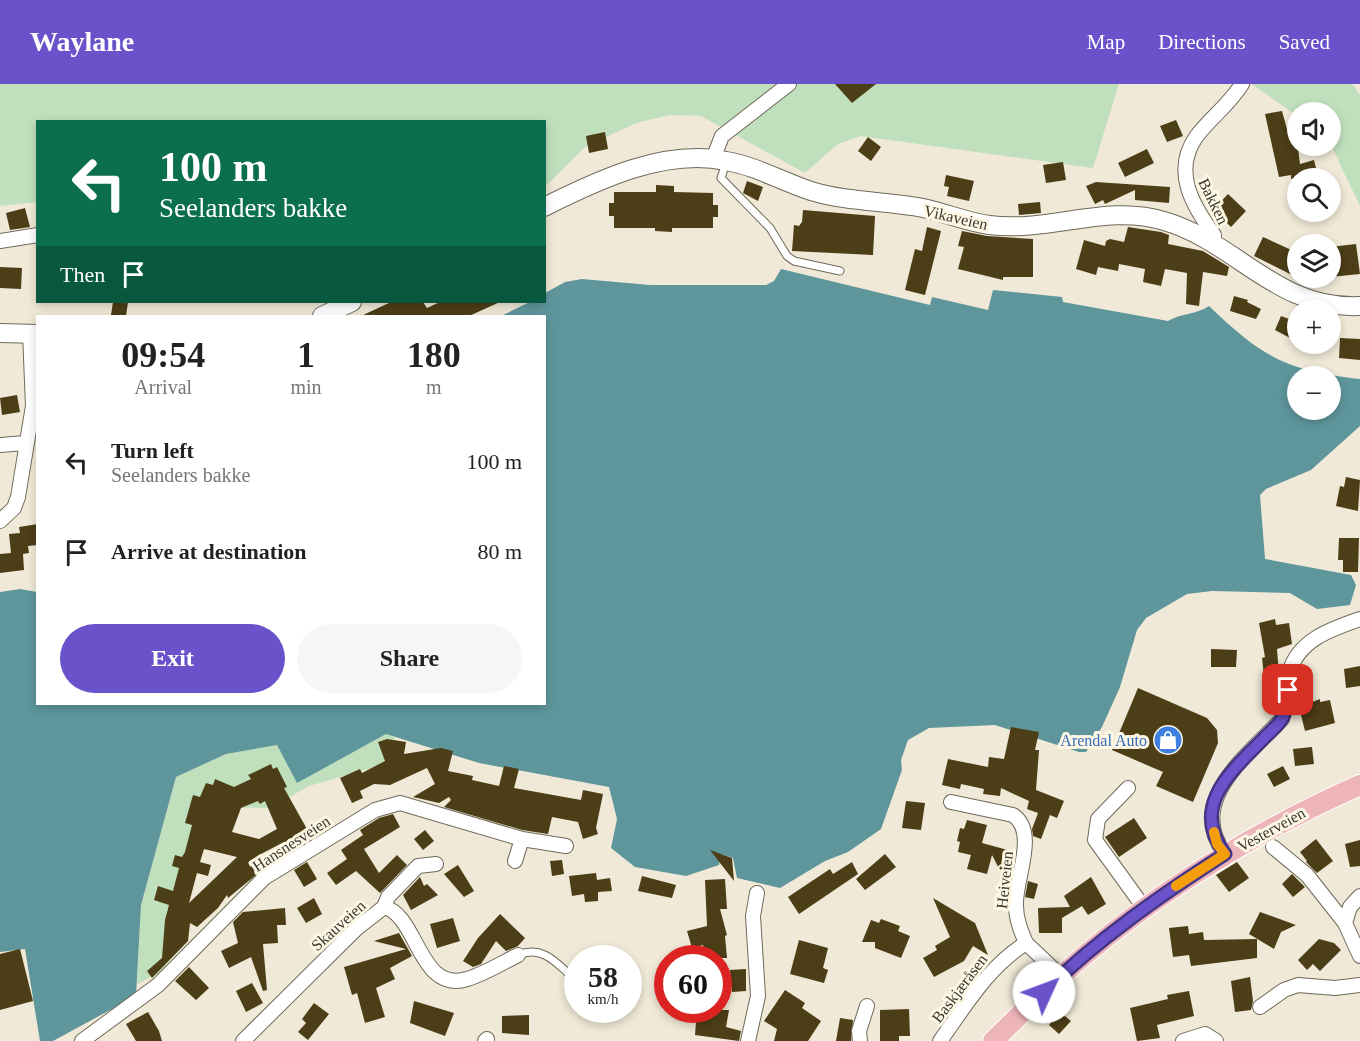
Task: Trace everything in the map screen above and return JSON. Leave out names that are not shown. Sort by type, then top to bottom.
[{"type":"main road","name":"Vikaveien","points":[[546,206],[618,174],[681,160],[720,160],[828,195],[926,209],[988,225],[1058,225],[1102,215],[1123,214],[1175,224],[1213,244],[1263,278],[1302,298],[1327,305],[1360,306]]},
{"type":"main road","points":[[324,315],[350,303]]},
{"type":"main road","points":[[0,333],[34,334]]},
{"type":"main road","name":"Vesterveien","points":[[993,1041],[1060,976],[1145,909],[1225,854],[1291,818],[1360,785]]},
{"type":"street","points":[[720,160],[722,136],[789,84]]},
{"type":"street","name":"Bakken","points":[[1213,244],[1214,235],[1185,187],[1185,161],[1196,137],[1229,104],[1242,84]]},
{"type":"street","points":[[0,241],[36,235]]},
{"type":"street","points":[[0,521],[8,516],[18,497],[25,443],[33,406],[34,334]]},
{"type":"street","points":[[0,445],[25,443]]},
{"type":"street","points":[[1225,854],[1214,833],[1212,805],[1216,793],[1227,776],[1282,719],[1286,707],[1289,674],[1304,647],[1331,629],[1360,619]]},
{"type":"street","points":[[1128,788],[1098,819],[1095,840],[1145,909]]},
{"type":"street","name":"Heiveien","points":[[951,802],[1013,815],[1019,819],[1025,838],[1015,903],[1026,943]]},
{"type":"street","name":"Hansnesveien","points":[[82,1041],[158,985],[264,878],[375,810],[400,803],[522,839],[566,846]]},
{"type":"street","points":[[515,861],[522,839]]},
{"type":"street","points":[[1274,847],[1307,875],[1345,923],[1360,956]]},
{"type":"street","points":[[384,907],[388,897],[418,866],[436,864]]},
{"type":"street","points":[[748,1041],[758,996],[753,916],[757,893]]},
{"type":"street","points":[[1345,923],[1350,907],[1360,896]]},
{"type":"street","name":"Skauveien","points":[[243,1041],[356,929],[384,907],[390,908],[404,921],[429,966],[449,978],[465,980],[518,955]]},
{"type":"street","points":[[1026,943],[1060,976]]},
{"type":"street","name":"Baskjæråsen","points":[[940,1041],[992,969],[1004,957],[1026,943]]},
{"type":"street","points":[[1260,1007],[1284,990],[1298,985],[1335,988],[1360,985]]},
{"type":"street","points":[[860,1041],[860,1031],[867,1006]]},
{"type":"street","points":[[1183,1041],[1205,1034],[1216,1041]]},
{"type":"lane","points":[[720,160],[721,178],[770,228],[787,256],[794,261],[840,271]]},
{"type":"lane","points":[[518,955],[528,951],[543,954],[564,970]]},
{"type":"green space","points":[[0,84],[1119,84],[1093,168],[861,136],[838,144],[805,173],[701,116],[670,115],[636,123],[585,147],[546,186],[546,120],[36,120],[36,202],[0,206]]},
{"type":"green space","points":[[1252,84],[1352,84],[1360,95],[1360,206],[1336,156],[1341,156],[1341,102],[1287,102],[1287,109]]},
{"type":"green space","points":[[386,734],[395,737],[382,765],[309,786],[270,808],[213,807],[184,868],[165,970],[137,984],[141,905],[176,777],[226,754],[277,745],[297,782]]},
{"type":"water","points":[[781,269],[930,305],[932,297],[988,310],[993,290],[1062,297],[1063,302],[1168,321],[1209,306],[1245,338],[1277,359],[1294,366],[1287,366],[1287,420],[1341,420],[1341,377],[1360,379],[1360,426],[1311,470],[1266,489],[1260,495],[1265,559],[1351,575],[1356,585],[1350,605],[1317,609],[1290,593],[1212,591],[1187,594],[1146,618],[1137,630],[1120,687],[1102,727],[1086,752],[1079,752],[995,725],[929,728],[908,740],[901,760],[902,770],[881,829],[848,852],[825,861],[780,888],[737,878],[733,858],[721,854],[719,865],[686,876],[635,867],[611,848],[617,819],[609,787],[479,763],[386,734],[297,783],[277,745],[226,754],[176,777],[141,905],[136,996],[53,1041],[40,1041],[25,949],[0,952],[0,592],[20,589],[36,592],[36,705],[546,705],[546,315],[503,315],[528,303],[546,303],[546,292],[565,282],[582,279],[650,285],[766,285],[774,281]]},
{"type":"building","points":[[835,84],[876,84],[852,103]]},
{"type":"building","points":[[1282,111],[1287,129],[1287,156],[1299,156],[1300,164],[1314,160],[1316,168],[1287,168],[1287,176],[1279,177],[1265,114]]},
{"type":"building","points":[[1176,120],[1183,136],[1167,142],[1160,126]]},
{"type":"building","points":[[605,132],[608,149],[589,153],[586,136]]},
{"type":"building","points":[[868,137],[881,147],[871,161],[858,151]]},
{"type":"building","points":[[1147,149],[1154,163],[1125,177],[1118,163]]},
{"type":"building","points":[[1063,162],[1066,180],[1046,183],[1043,165]]},
{"type":"building","points":[[946,175],[974,181],[969,201],[947,196],[949,187],[944,186]]},
{"type":"building","points":[[747,181],[763,187],[758,201],[743,193]]},
{"type":"building","points":[[1096,182],[1170,187],[1169,203],[1135,200],[1135,190],[1105,204],[1103,200],[1095,204],[1086,186]]},
{"type":"building","points":[[656,185],[674,186],[674,192],[713,193],[713,205],[718,205],[718,217],[713,217],[713,228],[672,228],[672,232],[655,231],[655,228],[614,228],[614,216],[609,216],[609,203],[614,203],[614,192],[656,192]]},
{"type":"building","points":[[1228,194],[1246,211],[1231,227],[1213,210]]},
{"type":"building","points":[[1040,202],[1041,213],[1019,215],[1018,204]]},
{"type":"building","points":[[25,208],[30,227],[10,230],[6,213]]},
{"type":"building","points":[[803,210],[875,216],[873,255],[792,251],[794,225],[799,226],[802,222]]},
{"type":"building","points":[[927,227],[941,231],[925,295],[905,290],[915,249],[922,251]]},
{"type":"building","points":[[1128,227],[1161,232],[1169,235],[1168,244],[1203,251],[1229,267],[1227,276],[1203,272],[1199,306],[1186,304],[1187,273],[1165,269],[1161,286],[1143,282],[1145,269],[1119,264],[1118,271],[1098,267],[1096,275],[1076,269],[1084,240],[1105,246],[1106,241],[1110,239],[1124,242]]},
{"type":"building","points":[[962,231],[987,236],[1033,239],[1033,277],[1003,277],[1003,280],[958,269],[964,247],[958,246]]},
{"type":"building","points":[[1263,237],[1287,248],[1287,272],[1254,256]]},
{"type":"building","points":[[1356,244],[1360,274],[1341,276],[1341,246]]},
{"type":"building","points":[[0,267],[22,268],[21,289],[0,288]]},
{"type":"building","points":[[1234,296],[1248,300],[1247,302],[1261,309],[1256,319],[1230,311]]},
{"type":"building","points":[[113,303],[128,303],[126,315],[111,315]]},
{"type":"building","points":[[389,303],[424,303],[427,308],[438,303],[498,303],[471,315],[363,315]]},
{"type":"building","points":[[1281,316],[1287,318],[1287,336],[1275,330]]},
{"type":"building","points":[[1341,338],[1360,339],[1360,360],[1339,358]]},
{"type":"building","points":[[17,395],[20,412],[2,415],[0,398]]},
{"type":"building","points":[[1346,477],[1360,480],[1358,511],[1336,506],[1340,486],[1344,487]]},
{"type":"building","points":[[36,524],[36,545],[28,546],[29,553],[23,554],[24,570],[0,573],[0,554],[11,553],[9,534],[20,533],[19,527]]},
{"type":"building","points":[[1339,538],[1359,538],[1358,572],[1343,572],[1343,560],[1338,560]]},
{"type":"building","points":[[1275,619],[1276,625],[1289,623],[1292,644],[1277,649],[1279,674],[1264,676],[1262,658],[1265,657],[1259,623]]},
{"type":"building","points":[[1211,649],[1237,650],[1236,667],[1211,667]]},
{"type":"building","points":[[1360,666],[1360,686],[1346,688],[1344,669]]},
{"type":"building","points":[[1138,688],[1207,718],[1217,730],[1218,743],[1193,802],[1156,786],[1163,772],[1112,750]]},
{"type":"building","points":[[1320,699],[1320,702],[1330,700],[1335,723],[1305,731],[1299,707]]},
{"type":"building","points":[[1011,727],[1039,732],[1035,750],[1039,750],[1036,790],[1064,801],[1057,818],[1050,815],[1041,839],[1033,836],[1032,829],[1038,813],[1027,809],[1029,801],[1001,788],[1000,796],[983,794],[984,789],[961,784],[960,789],[942,785],[948,759],[988,767],[989,757],[1004,759]]},
{"type":"building","points":[[387,739],[406,742],[404,754],[441,748],[453,751],[448,771],[473,776],[472,780],[499,786],[504,766],[519,769],[514,788],[581,800],[583,790],[603,794],[596,828],[598,834],[583,839],[578,822],[552,817],[548,834],[522,830],[444,807],[451,800],[449,797],[439,803],[413,797],[435,784],[427,768],[390,785],[374,784],[360,791],[363,798],[352,803],[340,778],[360,769],[362,773],[385,761],[378,742]]},
{"type":"building","points":[[1312,747],[1314,764],[1295,766],[1293,749]]},
{"type":"building","points":[[271,764],[273,769],[277,767],[287,787],[284,788],[312,838],[290,852],[284,842],[259,855],[267,866],[228,898],[227,895],[218,908],[197,927],[190,923],[188,941],[152,978],[147,971],[162,958],[165,920],[169,905],[154,900],[158,886],[173,891],[179,868],[172,866],[175,855],[182,857],[185,852],[192,825],[185,823],[193,795],[200,797],[206,783],[213,785],[215,779],[234,787],[251,779],[248,775]],"holes":[[[258,801],[260,804],[265,801],[277,829],[259,839],[232,832],[241,808]],[[204,849],[237,857],[189,903],[197,873],[208,876],[211,865],[200,862]]]},
{"type":"building","points":[[1283,766],[1290,779],[1274,787],[1267,774]]},
{"type":"building","points":[[906,801],[925,803],[921,830],[902,828]]},
{"type":"building","points":[[393,814],[400,827],[364,849],[379,873],[397,855],[407,865],[380,893],[356,871],[336,885],[327,873],[347,859],[341,850],[363,835],[360,830],[379,818]]},
{"type":"building","points":[[1134,818],[1147,838],[1119,857],[1105,837]]},
{"type":"building","points":[[967,820],[987,825],[982,843],[1015,852],[1009,888],[992,855],[987,874],[967,869],[971,855],[958,852],[960,842],[957,841],[960,828],[964,829]]},
{"type":"building","points":[[425,830],[434,841],[423,850],[414,839]]},
{"type":"building","points":[[1316,839],[1333,861],[1317,873],[1300,852]]},
{"type":"building","points":[[1360,840],[1360,866],[1350,867],[1345,844]]},
{"type":"building","points":[[710,850],[732,858],[734,881]]},
{"type":"building","points":[[885,854],[896,867],[865,890],[856,879]]},
{"type":"building","points":[[562,860],[564,874],[552,876],[550,861]]},
{"type":"building","points":[[307,862],[317,879],[304,887],[294,870]]},
{"type":"building","points":[[852,862],[858,874],[799,914],[788,897],[830,869],[833,874]]},
{"type":"building","points":[[1237,862],[1249,878],[1229,892],[1216,875]]},
{"type":"building","points":[[458,865],[474,891],[464,897],[444,874]]},
{"type":"building","points":[[596,873],[597,880],[610,878],[612,891],[598,892],[598,901],[585,902],[584,894],[572,896],[569,876]]},
{"type":"building","points":[[1292,874],[1305,887],[1293,897],[1282,884]]},
{"type":"building","points":[[642,876],[676,885],[672,898],[638,891]]},
{"type":"building","points":[[420,877],[424,886],[427,884],[438,895],[411,910],[403,895]]},
{"type":"building","points":[[1091,877],[1106,904],[1088,915],[1082,906],[1062,918],[1062,933],[1039,933],[1038,908],[1070,907],[1064,896]]},
{"type":"building","points":[[725,879],[727,909],[720,909],[727,935],[725,936],[726,945],[691,945],[687,931],[707,926],[705,880]]},
{"type":"building","points":[[1028,881],[1038,884],[1034,899],[1025,897]]},
{"type":"building","points":[[314,898],[322,914],[306,923],[297,908]]},
{"type":"building","points":[[933,898],[975,923],[988,955],[973,946],[964,961],[934,977],[923,958],[937,950],[935,946],[950,937]]},
{"type":"building","points":[[285,908],[286,925],[277,925],[278,943],[263,944],[267,990],[263,991],[251,957],[229,968],[221,951],[238,943],[233,922],[243,912]]},
{"type":"building","points":[[1260,912],[1296,925],[1281,932],[1274,949],[1249,934]]},
{"type":"building","points":[[500,914],[525,938],[518,946],[506,951],[496,941],[481,964],[473,967],[463,961],[478,938]]},
{"type":"building","points":[[453,918],[460,941],[437,948],[430,924]]},
{"type":"building","points":[[881,919],[900,926],[898,931],[910,936],[901,958],[875,948],[875,942],[862,942],[871,920],[879,923]]},
{"type":"building","points":[[1188,926],[1189,934],[1203,932],[1204,940],[1257,939],[1257,958],[1191,966],[1189,955],[1173,957],[1169,928]]},
{"type":"building","points":[[399,933],[412,956],[390,968],[395,979],[376,988],[385,1017],[365,1023],[357,993],[352,995],[344,967],[406,949],[374,941]]},
{"type":"building","points":[[1319,939],[1334,943],[1341,950],[1320,971],[1313,964],[1307,970],[1298,960]]},
{"type":"building","points":[[799,940],[828,948],[823,968],[828,970],[824,983],[790,974]]},
{"type":"building","points":[[20,949],[33,1001],[0,1010],[0,954]]},
{"type":"building","points":[[189,967],[209,988],[196,1000],[175,981]]},
{"type":"building","points":[[746,969],[746,991],[732,992],[732,970]]},
{"type":"building","points":[[1250,977],[1253,1001],[1251,1010],[1235,1012],[1231,981]]},
{"type":"building","points":[[252,983],[263,1003],[246,1012],[236,991]]},
{"type":"building","points":[[785,990],[805,1003],[802,1008],[821,1021],[808,1041],[774,1041],[777,1029],[764,1021]]},
{"type":"building","points":[[1189,991],[1194,1016],[1157,1025],[1160,1038],[1137,1041],[1130,1008],[1168,999],[1167,995]]},
{"type":"building","points":[[414,1001],[454,1013],[445,1036],[410,1023]]},
{"type":"building","points":[[314,1003],[329,1014],[308,1040],[298,1032],[306,1023],[302,1019]]},
{"type":"building","points":[[909,1009],[910,1036],[899,1036],[899,1041],[880,1041],[880,1010]]},
{"type":"building","points":[[148,1012],[162,1041],[136,1041],[126,1024]]},
{"type":"building","points":[[1060,1012],[1071,1021],[1059,1034],[1049,1025]]},
{"type":"building","points":[[529,1015],[529,1035],[502,1033],[502,1016]]},
{"type":"building","points":[[840,1018],[853,1020],[851,1041],[836,1041]]},
{"type":"building","points":[[696,1023],[727,1023],[726,1027],[741,1031],[739,1041],[695,1035]]},
{"type":"slow traffic","points":[[1176,886],[1225,854],[1217,844],[1214,832]]},
{"type":"place","name":"Arendal Auto","points":[[1168,740]]},
{"type":"route","points":[[1044,992],[1101,942],[1176,886],[1225,854],[1217,844],[1214,833],[1212,805],[1216,793],[1227,776],[1282,719],[1288,690]]}]
